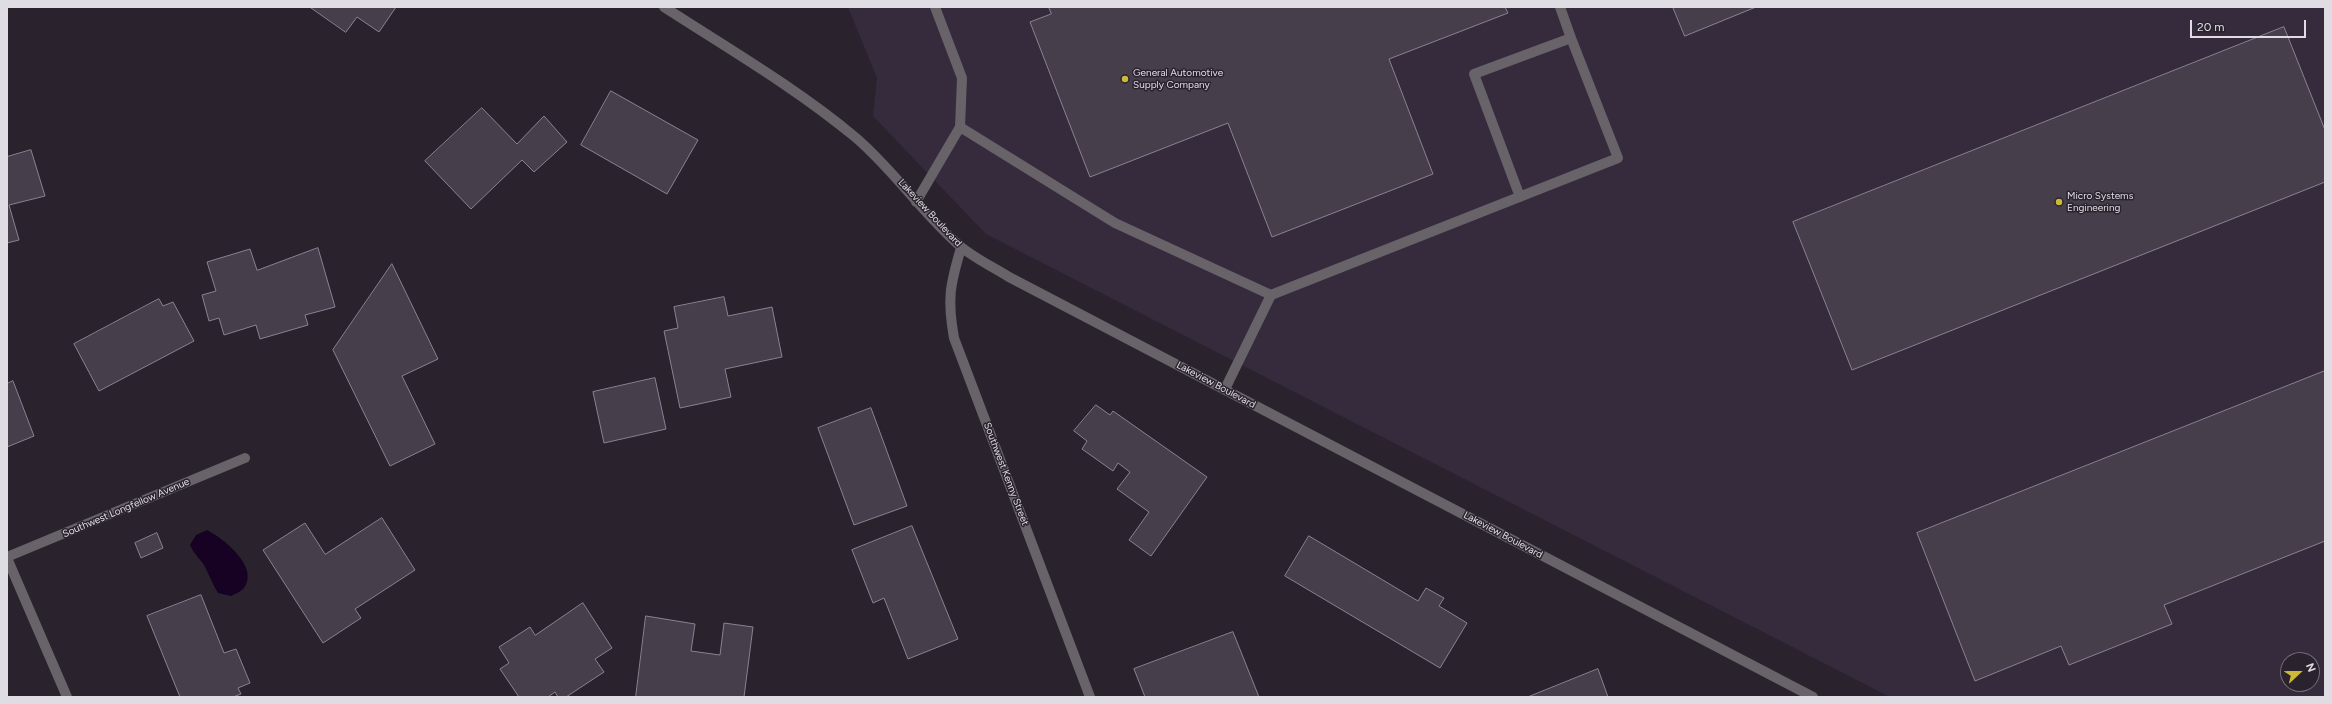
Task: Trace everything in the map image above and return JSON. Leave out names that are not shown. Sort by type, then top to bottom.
[{"type":"street","name":"Lakeview Boulevard","points":[[664,7],[790,88],[853,136],[883,162],[916,202],[961,248],[1009,277],[1813,697]]},
{"type":"street","points":[[916,202],[960,127],[962,78],[935,7]]},
{"type":"street","points":[[1225,389],[1271,295],[1618,158],[1560,7]]},
{"type":"street","points":[[1520,197],[1474,74],[1571,38]]},
{"type":"street","points":[[960,127],[1114,223],[1271,295]]},
{"type":"street","name":"Southwest Kenny Street","points":[[961,248],[950,285],[950,312],[954,338],[1090,697]]},
{"type":"street","name":"Southwest Longfellow Avenue","points":[[7,558],[245,458]]},
{"type":"street","points":[[7,558],[67,697]]},
{"type":"shaded area","points":[[848,7],[2325,7],[2325,697],[1890,697],[986,234],[873,116],[877,78]]},
{"type":"shaded area","points":[[207,530],[222,539],[238,554],[247,571],[248,580],[244,588],[231,596],[218,593],[204,566],[190,545],[196,535]]},
{"type":"building","points":[[310,7],[396,7],[379,32],[357,17],[346,32]]},
{"type":"building","points":[[1049,7],[1505,7],[1508,13],[1389,59],[1433,174],[1272,237],[1228,123],[1090,177],[1030,22],[1051,14]]},
{"type":"building","points":[[1673,7],[1756,7],[1685,36]]},
{"type":"building","name":"Micro Systems Engineering","points":[[2284,27],[2325,130],[2325,182],[1852,370],[1793,222]]},
{"type":"building","points":[[611,91],[698,140],[667,194],[581,145]]},
{"type":"building","points":[[482,108],[517,144],[544,116],[567,142],[534,172],[522,160],[471,209],[425,161]]},
{"type":"building","points":[[31,150],[45,196],[9,205],[19,240],[7,243],[7,157]]},
{"type":"building","points":[[318,248],[335,307],[305,315],[308,325],[260,339],[256,325],[224,335],[219,318],[209,321],[202,295],[216,291],[207,262],[250,249],[257,270]]},
{"type":"building","points":[[392,264],[438,359],[402,376],[435,444],[390,466],[333,350]]},
{"type":"building","points":[[724,297],[728,316],[772,307],[782,357],[725,369],[731,397],[680,408],[664,331],[678,328],[674,307]]},
{"type":"building","points":[[159,299],[163,306],[173,302],[194,341],[99,391],[74,344]]},
{"type":"building","points":[[2325,371],[2325,541],[2164,605],[2172,624],[2069,665],[2061,646],[1975,681],[1917,533]]},
{"type":"building","points":[[655,378],[666,429],[604,443],[593,392]]},
{"type":"building","points":[[13,381],[34,436],[7,447],[7,384]]},
{"type":"building","points":[[1096,405],[1110,415],[1113,411],[1207,477],[1151,556],[1129,540],[1149,512],[1117,489],[1130,472],[1118,463],[1113,471],[1082,449],[1087,441],[1074,431]]},
{"type":"building","points":[[871,408],[907,506],[854,525],[818,428]]},
{"type":"building","points":[[382,518],[415,570],[355,609],[361,618],[323,643],[263,550],[305,523],[325,554]]},
{"type":"building","points":[[912,526],[958,639],[908,659],[884,598],[873,603],[852,550]]},
{"type":"building","points":[[157,533],[163,548],[141,558],[135,543]]},
{"type":"building","points":[[1309,536],[1418,601],[1426,588],[1444,598],[1439,606],[1467,623],[1440,668],[1285,576]]},
{"type":"building","points":[[201,595],[224,653],[236,649],[250,683],[238,688],[241,694],[233,697],[180,697],[147,616]]},
{"type":"building","points":[[583,603],[612,648],[595,659],[604,672],[566,697],[558,697],[555,692],[548,697],[519,697],[500,669],[509,663],[499,647],[530,627],[535,635]]},
{"type":"building","points":[[646,616],[695,624],[691,651],[720,655],[724,623],[753,627],[744,697],[636,697]]},
{"type":"building","points":[[1233,632],[1259,697],[1145,697],[1134,669]]},
{"type":"building","points":[[1598,669],[1608,697],[1528,697]]},
{"type":"place","name":"General Automotive Supply Company","points":[[1125,79]]},
{"type":"place","name":"Micro Systems Engineering","points":[[2059,202]]}]
